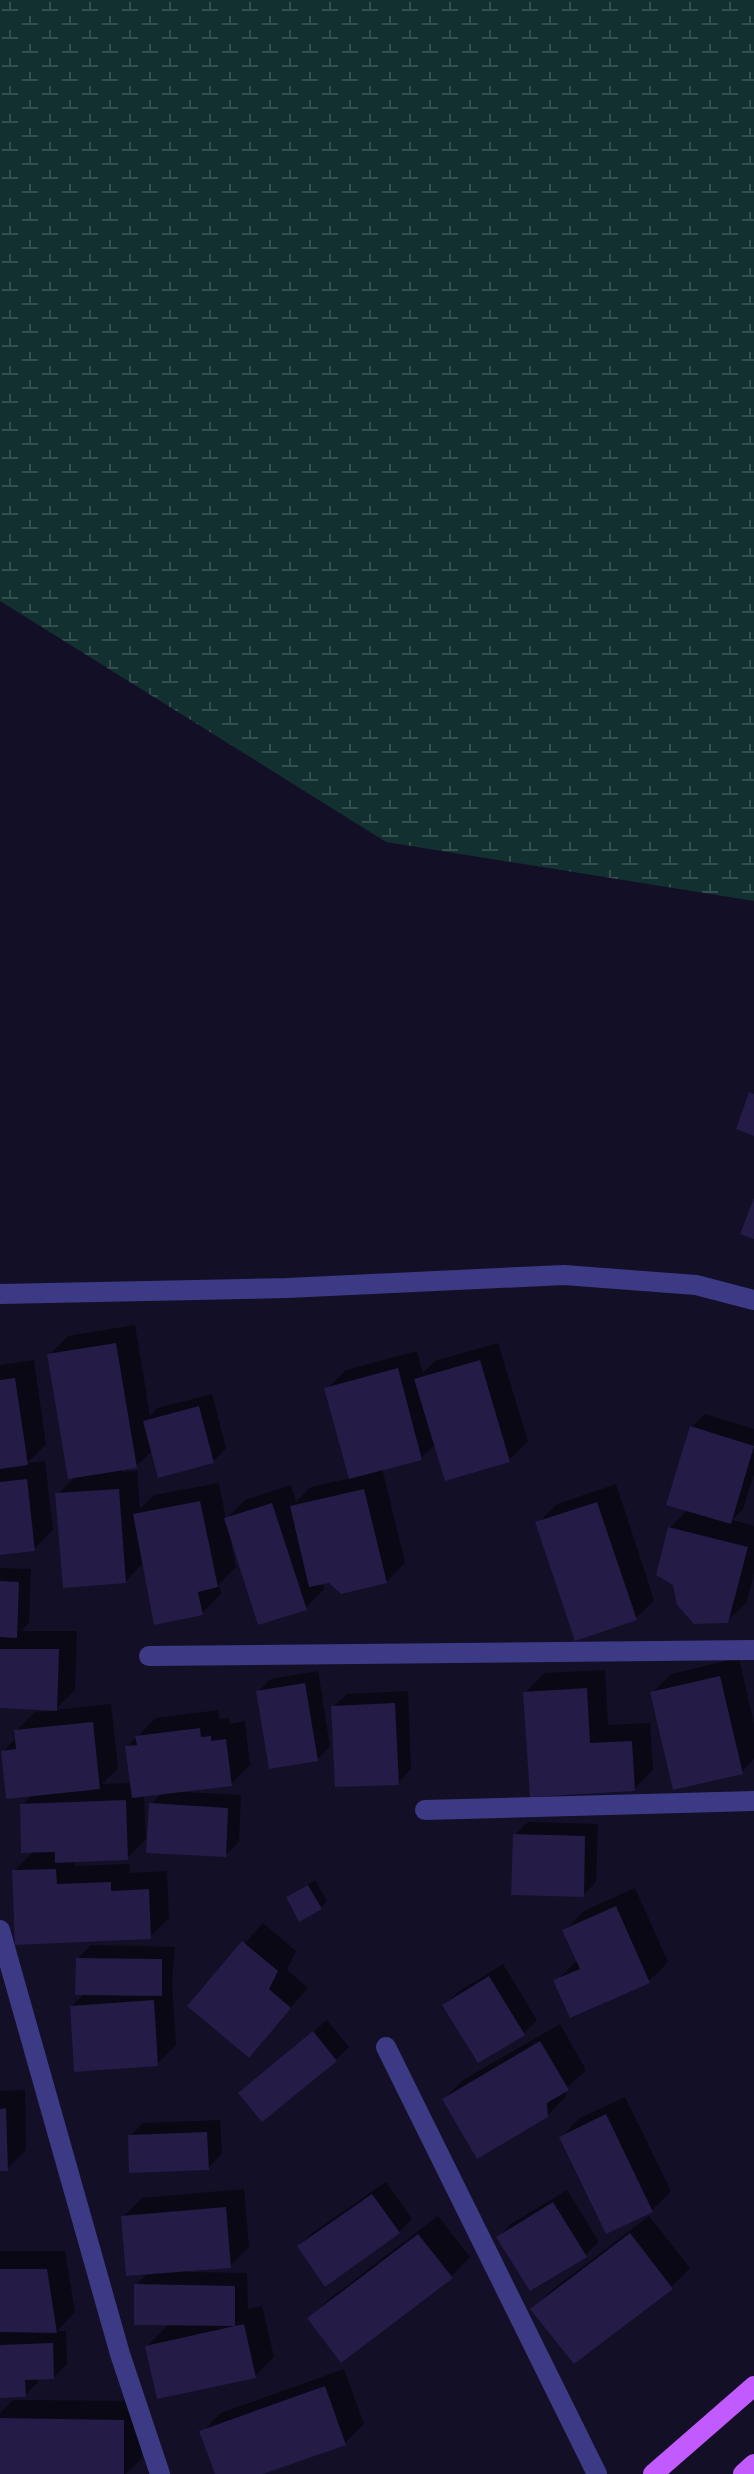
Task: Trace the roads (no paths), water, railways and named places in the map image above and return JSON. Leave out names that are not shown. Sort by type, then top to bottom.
[{"type":"main road","points":[[653,2474],[754,2386]]},
{"type":"main road","points":[[743,2474],[754,2464]]},
{"type":"street","points":[[0,1294],[287,1288],[564,1275],[696,1285],[754,1300]]},
{"type":"street","points":[[149,1656],[754,1650]]},
{"type":"street","points":[[425,1810],[754,1801]]},
{"type":"street","points":[[0,1930],[120,2354],[160,2474]]},
{"type":"street","points":[[386,2047],[597,2474]]}]
